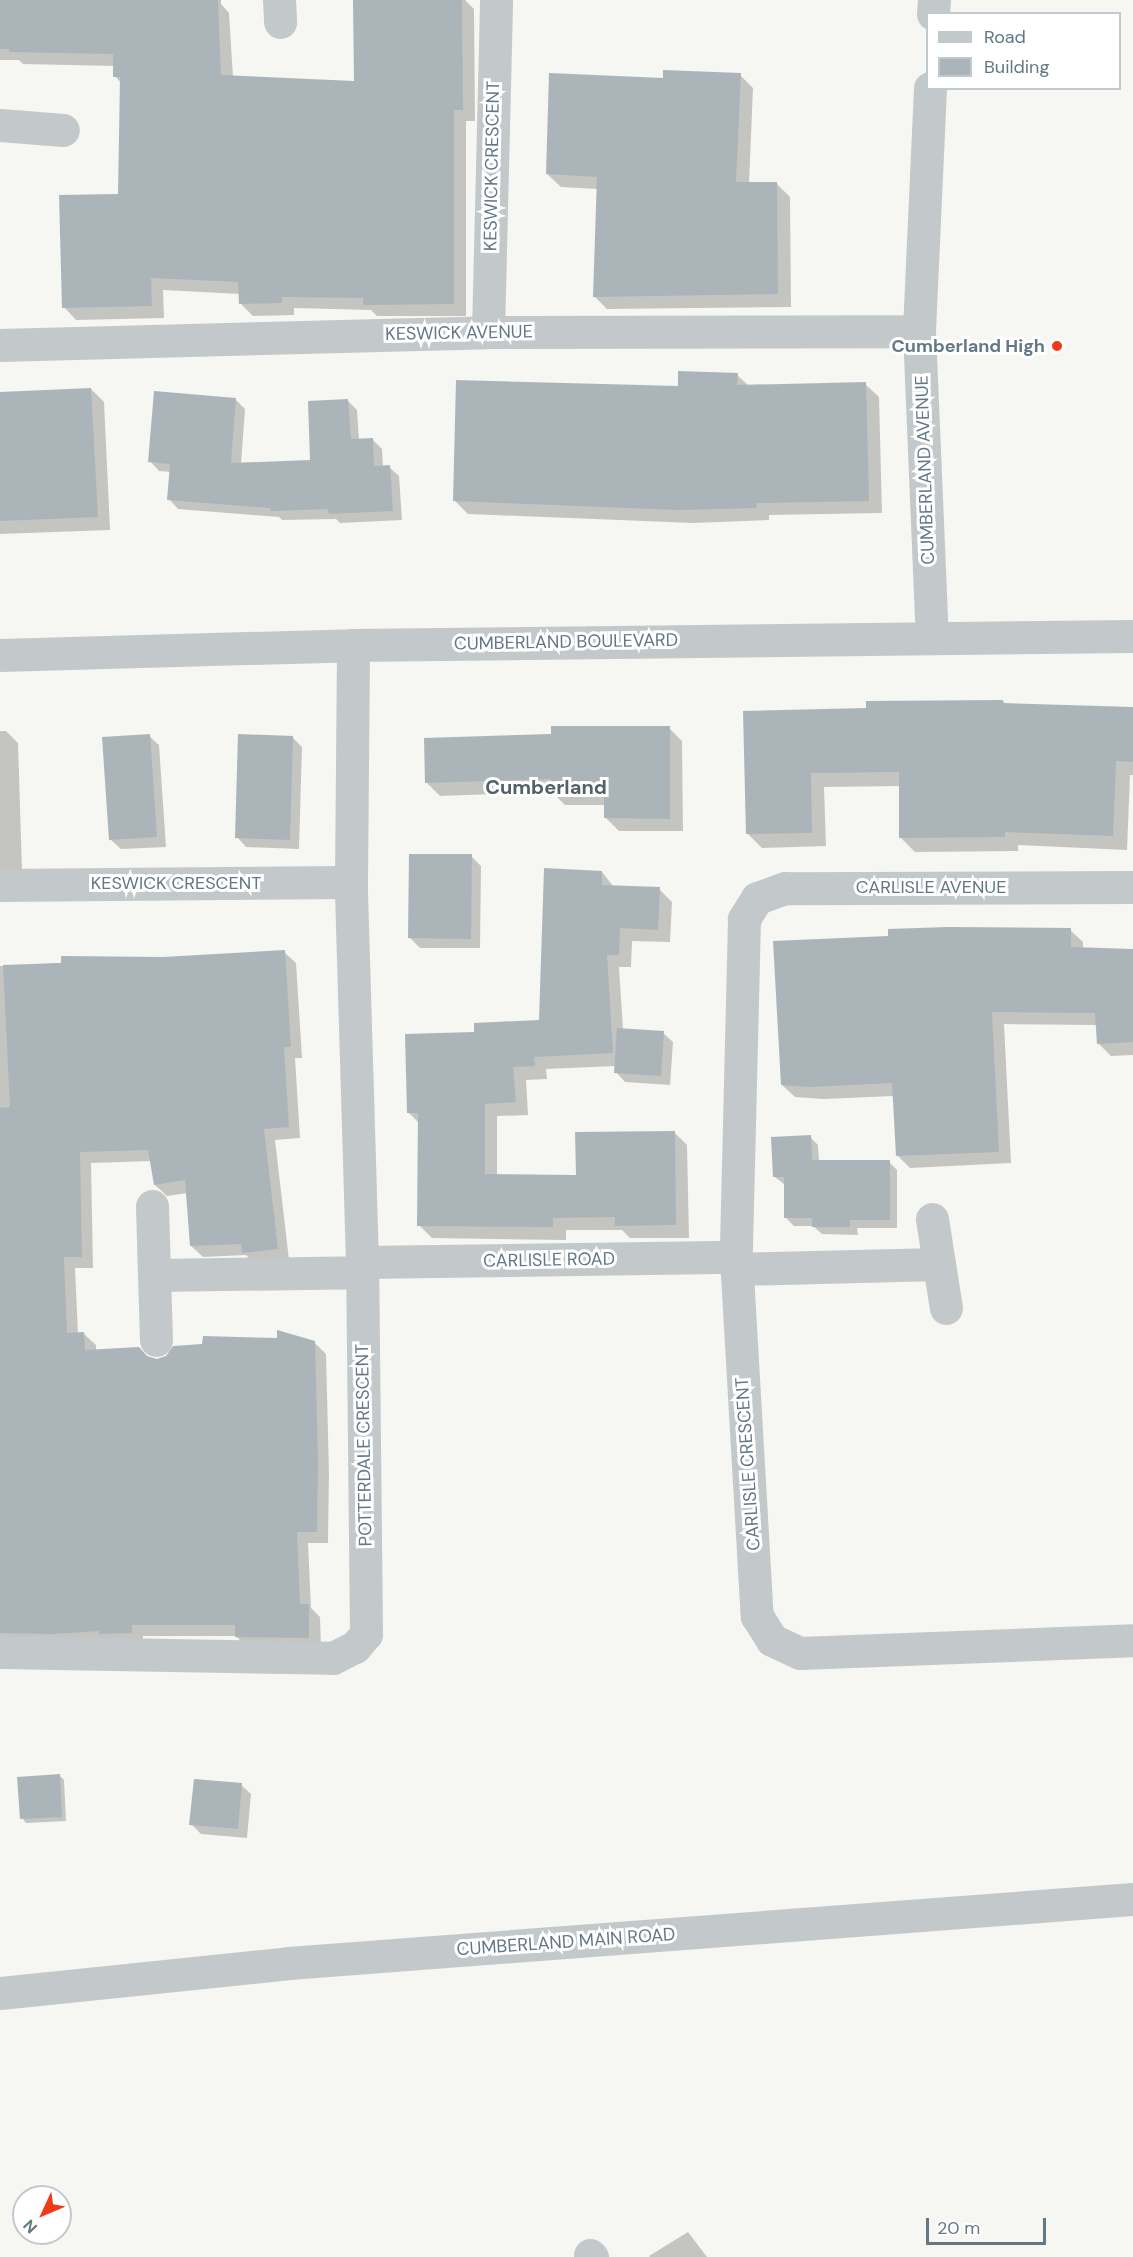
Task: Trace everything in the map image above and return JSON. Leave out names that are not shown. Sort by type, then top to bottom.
[{"type":"street","name":"KESWICK CRESCENT","points":[[488,332],[496,0]]},
{"type":"street","name":"CUMBERLAND AVENUE","points":[[930,90],[919,331],[932,636]]},
{"type":"street","points":[[0,125],[63,130]]},
{"type":"street","name":"KESWICK AVENUE","points":[[0,345],[488,332],[919,331]]},
{"type":"street","name":"CUMBERLAND BOULEVARD","points":[[0,655],[353,645],[932,636],[1133,636]]},
{"type":"street","name":"POTTERDALE CRESCENT","points":[[0,1652],[333,1658],[355,1647],[366,1634],[361,1267],[351,882],[353,645]]},
{"type":"street","name":"KESWICK CRESCENT","points":[[0,885],[351,882]]},
{"type":"street","name":"CARLISLE AVENUE","points":[[744,920],[757,898],[785,888],[1133,887]]},
{"type":"street","name":"CARLISLE CRESCENT","points":[[744,920],[736,1263],[757,1616],[772,1640],[800,1653],[1133,1640]]},
{"type":"street","points":[[152,1206],[156,1275],[156,1340]]},
{"type":"street","points":[[933,1219],[946,1308]]},
{"type":"street","name":"CARLISLE ROAD","points":[[156,1275],[361,1267],[736,1263],[939,1264]]},
{"type":"street","name":"CUMBERLAND MAIN ROAD","points":[[0,1993],[289,1963],[1133,1899]]},
{"type":"building","points":[[0,0],[218,0],[221,75],[354,81],[353,0],[462,0],[463,110],[454,110],[454,304],[363,305],[363,298],[282,297],[282,303],[239,304],[238,282],[151,278],[152,306],[62,308],[59,195],[118,194],[120,77],[113,77],[113,54],[9,52],[9,49],[0,49]]},
{"type":"building","points":[[663,70],[741,73],[736,182],[777,182],[778,294],[593,297],[597,177],[546,174],[549,73],[663,78]]},
{"type":"building","points":[[678,371],[738,373],[737,385],[866,382],[869,501],[756,503],[757,508],[678,510],[453,501],[456,380],[678,386]]},
{"type":"building","points":[[91,388],[98,517],[0,521],[0,392]]},
{"type":"building","points":[[154,391],[236,398],[231,463],[310,460],[308,401],[348,399],[351,439],[373,438],[374,466],[390,465],[393,511],[329,514],[328,509],[271,511],[270,508],[167,500],[170,464],[148,462]]},
{"type":"building","points":[[1003,700],[1003,703],[1133,707],[1133,762],[1116,761],[1113,836],[1005,832],[1005,837],[899,838],[899,772],[811,773],[812,833],[746,834],[743,711],[866,708],[866,701]]},
{"type":"building","points":[[551,726],[670,726],[670,819],[604,818],[604,793],[551,793],[551,779],[425,783],[424,738],[551,734]]},
{"type":"building","points":[[150,734],[157,837],[109,840],[102,737]]},
{"type":"building","points":[[238,734],[293,736],[290,840],[235,838]]},
{"type":"building","points":[[409,854],[472,854],[471,939],[408,938]]},
{"type":"building","points":[[544,868],[602,871],[602,885],[660,887],[658,930],[620,928],[619,955],[607,955],[613,1053],[534,1057],[535,1066],[513,1067],[516,1102],[485,1104],[485,1174],[576,1175],[575,1132],[675,1131],[676,1225],[615,1226],[615,1217],[553,1218],[553,1227],[417,1226],[418,1113],[407,1113],[405,1034],[474,1032],[474,1023],[539,1020]]},
{"type":"building","points":[[1071,928],[1071,947],[1133,949],[1133,1042],[1097,1044],[1095,1013],[992,1012],[999,1152],[896,1156],[892,1083],[809,1087],[781,1085],[773,941],[888,936],[888,929]]},
{"type":"building","points":[[285,950],[291,1047],[284,1047],[289,1127],[264,1129],[278,1249],[242,1253],[241,1244],[190,1246],[185,1180],[154,1185],[148,1150],[80,1152],[82,1257],[64,1257],[67,1333],[84,1332],[85,1350],[139,1347],[147,1356],[157,1359],[166,1356],[173,1346],[202,1344],[203,1336],[277,1338],[277,1330],[315,1341],[317,1532],[297,1532],[300,1604],[309,1604],[309,1638],[235,1637],[235,1625],[132,1625],[132,1633],[99,1634],[99,1631],[52,1634],[0,1633],[0,1108],[10,1107],[3,965],[61,963],[61,956],[163,957]]},
{"type":"building","points":[[617,1028],[664,1031],[661,1076],[614,1073]]},
{"type":"building","points":[[811,1135],[812,1160],[890,1160],[890,1220],[850,1220],[850,1227],[812,1227],[812,1218],[784,1218],[784,1177],[773,1177],[771,1137]]},
{"type":"building","points":[[60,1774],[62,1817],[20,1819],[17,1777]]},
{"type":"building","points":[[194,1779],[242,1783],[238,1829],[189,1825]]},
{"type":"place","name":"Cumberland High","points":[[1057,346]]},
{"type":"district","name":"Cumberland","points":[[546,787]]}]
